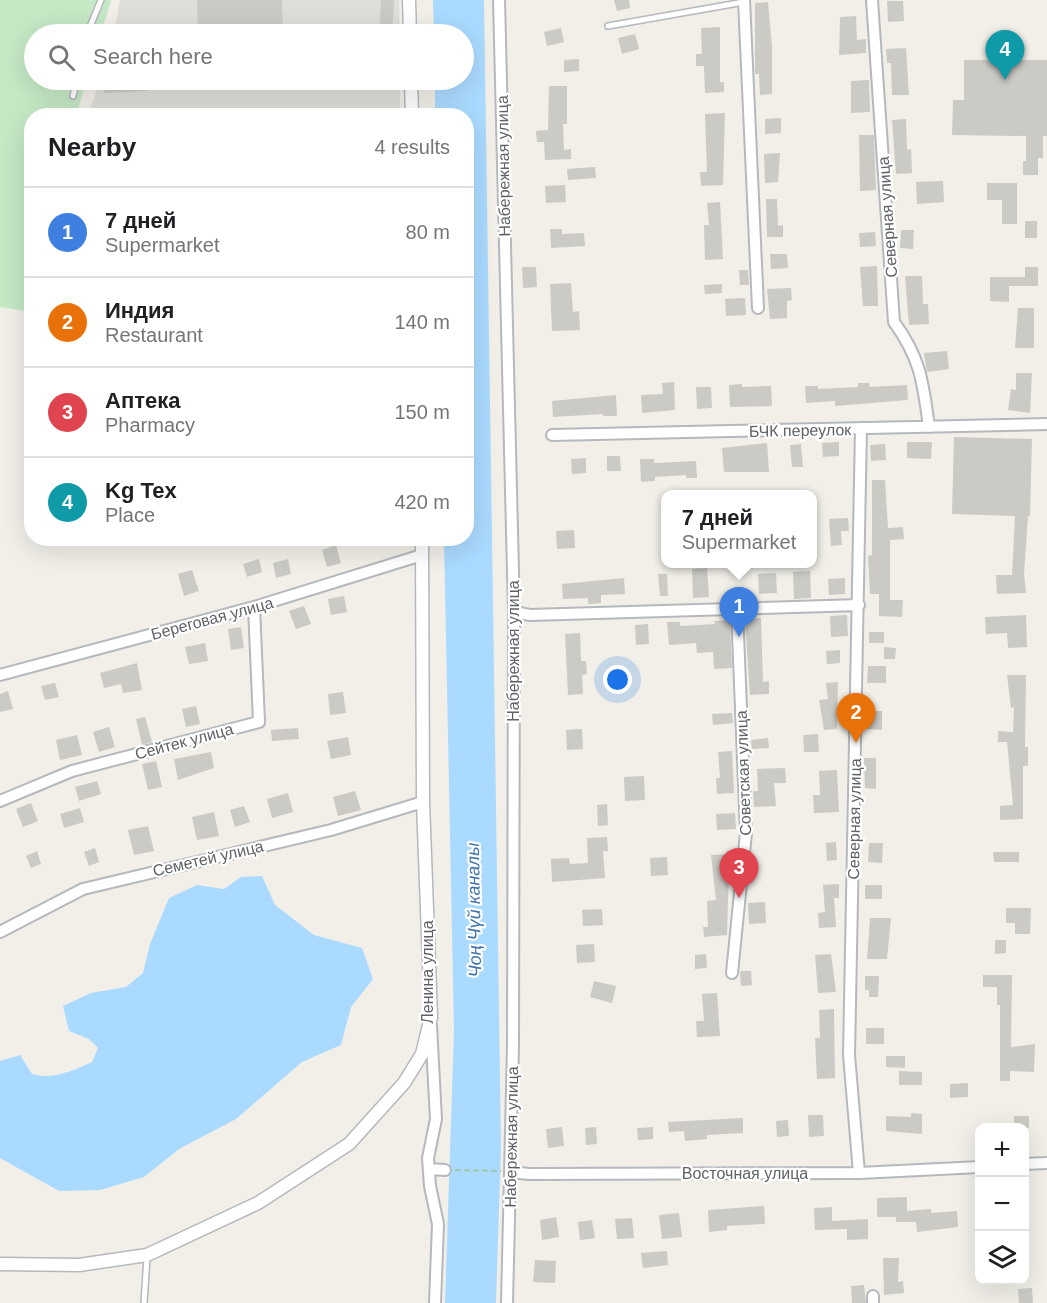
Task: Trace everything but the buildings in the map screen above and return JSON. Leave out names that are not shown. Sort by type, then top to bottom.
[{"type":"street","points":[[409,0],[410,24]]},
{"type":"street","name":"Набережная улица","points":[[499,0],[514,612],[513,1046],[507,1303]]},
{"type":"street","name":"Северная улица","points":[[872,0],[894,322],[912,346],[921,374],[929,427]]},
{"type":"street","points":[[744,1],[758,308]]},
{"type":"street","points":[[411,90],[411,108]]},
{"type":"street","name":"БЧК переулок","points":[[552,435],[1047,424]]},
{"type":"street","name":"Северная улица","points":[[860,1173],[849,1055],[861,428]]},
{"type":"street","name":"Ленина улица","points":[[0,1264],[79,1265],[147,1255],[258,1203],[349,1144],[404,1083],[422,1054],[430,1017],[423,802],[422,546]]},
{"type":"street","name":"Береговая улица","points":[[0,675],[254,607],[422,555]]},
{"type":"street","points":[[514,612],[530,615],[859,605]]},
{"type":"street","name":"Сейтек улица","points":[[0,801],[72,771],[260,722],[254,607]]},
{"type":"street","name":"Советская улица","points":[[732,973],[746,832],[737,609]]},
{"type":"street","name":"Семетей улица","points":[[0,932],[83,889],[331,830],[423,802]]},
{"type":"street","points":[[430,1017],[436,1119],[428,1158],[438,1224],[435,1303]]},
{"type":"street","points":[[1029,1164],[1047,1163]]},
{"type":"street","name":"Восточная улица","points":[[510,1172],[529,1174],[860,1173],[975,1167]]},
{"type":"street","points":[[429,1169],[445,1170]]},
{"type":"lane","points":[[91,24],[101,0]]},
{"type":"lane","points":[[608,26],[744,1]]},
{"type":"lane","points":[[73,96],[74,90]]},
{"type":"lane","points":[[144,1303],[147,1255]]},
{"type":"path","points":[[445,1170],[510,1172]]},
{"type":"shaded area","points":[[120,0],[399,0],[400,24],[116,24]]},
{"type":"shaded area","points":[[97,90],[400,90],[400,108],[91,108]]},
{"type":"green space","points":[[0,0],[111,0],[104,24],[24,24],[24,90],[84,90],[78,108],[24,108],[24,311],[0,307]]},
{"type":"water","name":"Чоң Чүй каналы","points":[[433,0],[484,0],[501,1146],[496,1303],[445,1303],[454,1031],[444,546],[474,546],[474,108],[435,108],[435,90],[474,90],[474,24],[434,24]]},
{"type":"water","points":[[262,876],[275,905],[314,935],[362,948],[373,979],[351,1007],[341,1045],[302,1062],[236,1119],[179,1149],[144,1177],[100,1190],[59,1191],[0,1158],[0,1061],[20,1055],[32,1074],[40,1076],[70,1071],[92,1062],[98,1048],[89,1039],[69,1031],[63,1006],[91,993],[126,987],[143,973],[150,944],[169,898],[197,885],[224,889],[241,877]]},
{"type":"place","name":"Kg Tex","points":[[1005,80]]},
{"type":"place","name":"7 дней","points":[[739,637]]},
{"type":"place","name":"Индия","points":[[856,743]]},
{"type":"place","name":"Аптека","points":[[739,898]]}]
